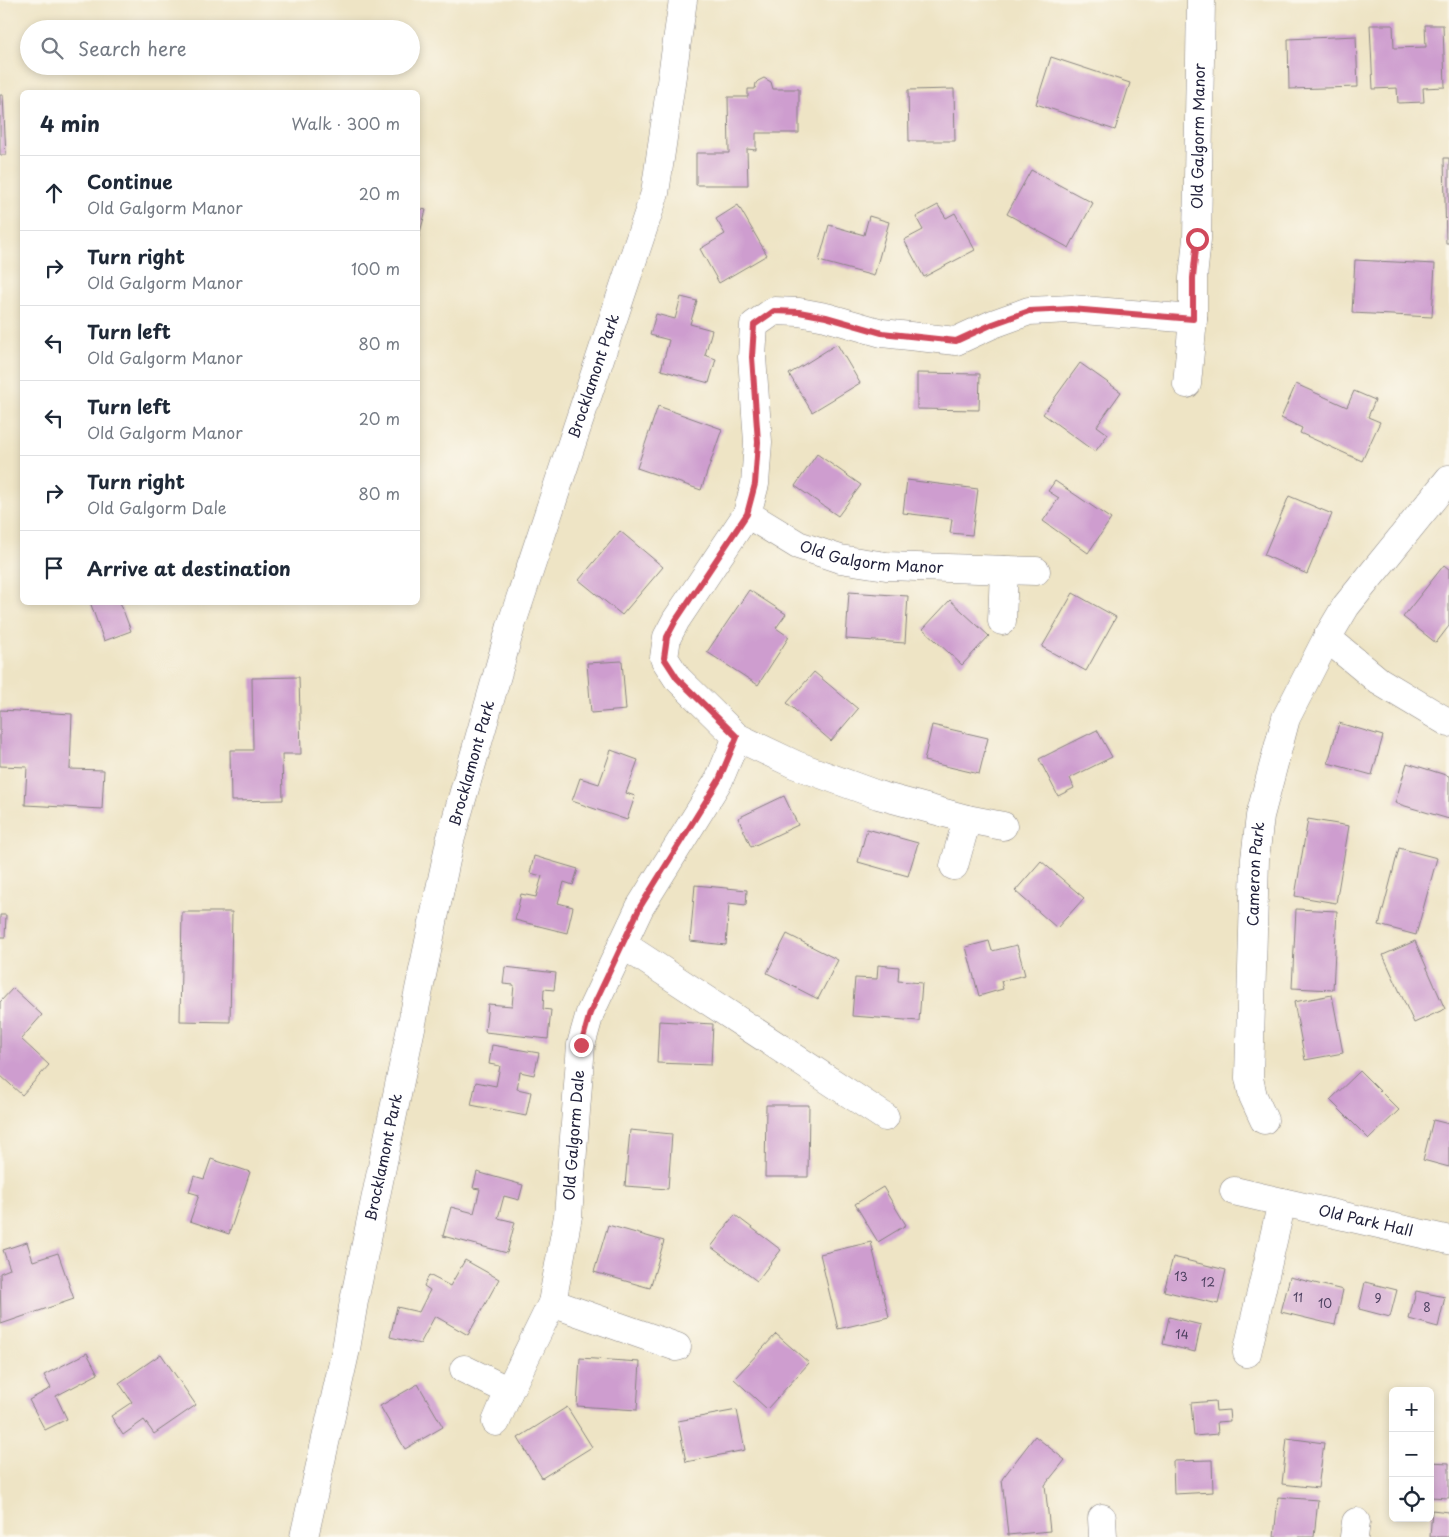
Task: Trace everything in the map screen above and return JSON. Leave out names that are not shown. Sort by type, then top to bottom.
[{"type":"street","name":"Brocklamont Park","points":[[304,1537],[346,1349],[354,1301],[450,841],[511,626],[655,193],[682,0]]},
{"type":"street","name":"Old Galgorm Manor","points":[[1187,384],[1193,319],[1193,278],[1197,239],[1201,0]]},
{"type":"street","points":[[1003,826],[967,819],[878,795],[796,765],[737,737],[677,678],[664,658],[667,637],[676,620],[747,514],[755,484],[758,442],[752,357],[754,325],[774,311],[799,312],[826,317],[882,333],[956,341],[993,324],[1029,311],[1071,309],[1193,319]]},
{"type":"street","name":"Cameron Park","points":[[1264,1120],[1253,1096],[1249,1078],[1255,858],[1260,816],[1286,718],[1327,638],[1346,606],[1449,480]]},
{"type":"street","name":"Old Galgorm Manor","points":[[747,514],[798,545],[840,559],[886,566],[1036,571]]},
{"type":"street","points":[[1002,621],[1004,570]]},
{"type":"street","points":[[1327,638],[1379,681],[1449,723]]},
{"type":"street","name":"Old Galgorm Dale","points":[[496,1422],[509,1391],[552,1304],[568,1216],[581,1045],[590,1013],[640,907],[719,780],[737,737]]},
{"type":"street","points":[[954,866],[967,819]]},
{"type":"street","points":[[622,944],[885,1117]]},
{"type":"street","name":"Old Park Hall","points":[[1234,1191],[1449,1240]]},
{"type":"street","points":[[1247,1353],[1282,1202]]},
{"type":"street","points":[[552,1304],[677,1347]]},
{"type":"street","points":[[464,1369],[509,1391]]},
{"type":"building","points":[[1370,25],[1393,25],[1394,48],[1426,47],[1425,25],[1443,25],[1445,87],[1423,88],[1424,102],[1398,103],[1397,88],[1373,89]]},
{"type":"building","points":[[1356,36],[1358,87],[1289,89],[1288,39]]},
{"type":"building","points":[[1051,57],[1130,83],[1115,130],[1036,104]]},
{"type":"building","points":[[764,78],[771,82],[773,89],[799,89],[799,133],[756,133],[756,150],[747,149],[748,185],[696,185],[696,153],[729,153],[728,97],[748,97],[748,89],[755,89],[756,83]]},
{"type":"building","points":[[954,89],[955,141],[909,141],[908,90]]},
{"type":"building","points":[[0,95],[3,95],[6,155],[0,155]]},
{"type":"building","points":[[1444,158],[1449,158],[1449,243],[1446,243]]},
{"type":"building","points":[[1031,170],[1093,203],[1069,248],[1007,214]]},
{"type":"building","points":[[738,205],[767,255],[719,283],[700,249],[725,234],[716,219]]},
{"type":"building","points":[[938,205],[946,218],[955,213],[975,250],[924,277],[904,240],[923,230],[916,217]]},
{"type":"building","points":[[420,208],[426,210],[420,232]]},
{"type":"building","points":[[869,216],[889,222],[874,276],[819,261],[829,225],[864,235]]},
{"type":"building","points":[[1355,260],[1435,264],[1432,317],[1352,313]]},
{"type":"building","points":[[681,297],[697,301],[690,324],[712,330],[705,355],[716,359],[709,383],[661,370],[669,340],[650,335],[656,314],[675,319]]},
{"type":"building","points":[[837,344],[860,383],[812,412],[789,374]]},
{"type":"building","points":[[1080,363],[1121,392],[1097,426],[1108,434],[1095,452],[1043,414]]},
{"type":"building","points":[[917,373],[980,374],[979,410],[917,409]]},
{"type":"building","points":[[1296,384],[1347,407],[1354,391],[1375,400],[1368,417],[1380,422],[1362,461],[1300,433],[1302,428],[1281,418]]},
{"type":"building","points":[[658,406],[722,429],[701,490],[637,468]]},
{"type":"building","points":[[817,454],[861,485],[838,516],[795,486]]},
{"type":"building","points":[[907,480],[978,489],[972,535],[950,533],[952,519],[903,513]]},
{"type":"building","points":[[1055,481],[1111,519],[1088,553],[1043,521],[1059,498],[1048,491]]},
{"type":"building","points":[[1289,496],[1332,514],[1307,574],[1264,555]]},
{"type":"building","points":[[620,531],[663,567],[622,615],[579,580]]},
{"type":"building","points":[[1444,565],[1449,569],[1449,626],[1436,643],[1403,617]]},
{"type":"building","points":[[749,590],[786,614],[776,628],[789,637],[758,685],[707,652]]},
{"type":"building","points":[[849,592],[908,596],[905,643],[846,639]]},
{"type":"building","points":[[1073,593],[1116,617],[1086,671],[1042,647]]},
{"type":"building","points":[[950,600],[989,636],[962,665],[923,629]]},
{"type":"building","points":[[91,605],[121,605],[131,631],[104,641]]},
{"type":"building","points":[[622,661],[626,710],[591,713],[587,663]]},
{"type":"building","points":[[814,672],[858,709],[831,741],[787,703]]},
{"type":"building","points":[[299,677],[301,754],[282,754],[283,800],[231,801],[230,750],[253,750],[252,678]]},
{"type":"building","points":[[0,710],[72,714],[70,769],[104,770],[102,809],[25,805],[27,767],[0,766]]},
{"type":"building","points":[[1339,723],[1383,736],[1372,775],[1328,763]]},
{"type":"building","points":[[932,725],[988,738],[979,774],[924,761]]},
{"type":"building","points":[[1097,730],[1112,757],[1070,778],[1074,788],[1058,796],[1039,759]]},
{"type":"building","points":[[611,750],[638,760],[626,793],[635,796],[627,820],[572,801],[580,778],[599,784]]},
{"type":"building","points":[[1407,763],[1449,776],[1449,819],[1395,803]]},
{"type":"building","points":[[784,796],[798,825],[751,847],[738,818]]},
{"type":"building","points":[[1308,819],[1349,826],[1336,903],[1295,896]]},
{"type":"building","points":[[867,829],[918,843],[908,876],[858,862]]},
{"type":"building","points":[[1399,848],[1437,858],[1416,935],[1379,925]]},
{"type":"building","points":[[534,856],[578,869],[573,885],[564,882],[558,903],[573,907],[567,933],[515,920],[521,894],[536,897],[542,876],[530,873]]},
{"type":"building","points":[[1041,861],[1084,898],[1057,928],[1015,891]]},
{"type":"building","points":[[695,885],[747,890],[746,905],[729,903],[726,945],[690,941]]},
{"type":"building","points":[[1296,909],[1337,911],[1333,990],[1292,988]]},
{"type":"building","points":[[182,912],[232,912],[230,1022],[180,1021]]},
{"type":"building","points":[[0,915],[6,915],[5,937],[0,937]]},
{"type":"building","points":[[787,934],[838,960],[818,999],[767,973]]},
{"type":"building","points":[[989,941],[992,951],[1017,945],[1025,975],[1001,981],[1003,989],[979,996],[966,947]]},
{"type":"building","points":[[1415,941],[1445,1009],[1414,1023],[1383,955]]},
{"type":"building","points":[[878,965],[899,967],[898,981],[922,983],[919,1021],[852,1016],[855,978],[877,979]]},
{"type":"building","points":[[505,967],[556,973],[554,990],[544,989],[543,1009],[551,1010],[548,1039],[485,1032],[488,1004],[512,1006],[514,985],[503,984]]},
{"type":"building","points":[[13,988],[42,1015],[21,1039],[49,1065],[22,1095],[0,1075],[0,1002]]},
{"type":"building","points":[[1332,995],[1343,1053],[1305,1060],[1294,1002]]},
{"type":"building","points":[[659,1021],[713,1024],[711,1065],[657,1063]]},
{"type":"building","points":[[492,1045],[539,1053],[534,1075],[520,1072],[517,1089],[531,1092],[526,1116],[471,1105],[476,1082],[496,1086],[500,1066],[489,1064]]},
{"type":"building","points":[[1360,1071],[1399,1110],[1369,1139],[1330,1100]]},
{"type":"building","points":[[766,1105],[809,1105],[808,1177],[765,1177]]},
{"type":"building","points":[[1433,1120],[1449,1124],[1449,1167],[1423,1160]]},
{"type":"building","points":[[630,1130],[672,1134],[668,1189],[625,1186]]},
{"type":"building","points":[[211,1159],[250,1172],[229,1234],[190,1221],[199,1195],[189,1192],[194,1176],[204,1179]]},
{"type":"building","points":[[477,1172],[523,1185],[519,1200],[504,1196],[498,1218],[515,1222],[507,1253],[443,1236],[451,1207],[474,1213],[480,1189],[473,1188]]},
{"type":"building","points":[[883,1187],[906,1225],[878,1242],[855,1204]]},
{"type":"building","points":[[735,1215],[781,1250],[757,1281],[711,1247]]},
{"type":"building","points":[[608,1225],[664,1241],[650,1288],[594,1272]]},
{"type":"building","points":[[27,1242],[33,1261],[58,1253],[74,1299],[1,1324],[0,1273],[10,1269],[3,1250]]},
{"type":"building","points":[[871,1242],[889,1317],[838,1329],[820,1254]]},
{"type":"building","points":[[1173,1257],[1226,1270],[1218,1304],[1164,1291]]},
{"type":"building","points":[[465,1260],[499,1279],[468,1335],[435,1316],[420,1344],[390,1337],[397,1307],[419,1312],[430,1290],[424,1286],[429,1275],[450,1286]]},
{"type":"building","points":[[1290,1277],[1343,1290],[1335,1325],[1281,1312]]},
{"type":"building","points":[[1365,1282],[1397,1290],[1390,1317],[1359,1309]]},
{"type":"building","points":[[1416,1291],[1445,1297],[1438,1327],[1409,1319]]},
{"type":"building","points":[[1169,1317],[1201,1325],[1195,1352],[1163,1344]]},
{"type":"building","points":[[776,1334],[809,1363],[767,1409],[734,1379]]},
{"type":"building","points":[[87,1353],[98,1374],[56,1396],[67,1419],[45,1430],[29,1400],[51,1388],[44,1375]]},
{"type":"building","points":[[161,1354],[196,1405],[154,1434],[144,1420],[123,1435],[111,1416],[132,1402],[119,1383]]},
{"type":"building","points":[[580,1358],[640,1362],[637,1410],[577,1406]]},
{"type":"building","points":[[418,1384],[443,1427],[405,1449],[380,1406]]},
{"type":"building","points":[[1215,1401],[1216,1411],[1229,1410],[1230,1421],[1217,1422],[1218,1434],[1194,1436],[1191,1403]]},
{"type":"building","points":[[567,1407],[592,1447],[542,1478],[518,1438]]},
{"type":"building","points":[[737,1410],[745,1450],[686,1462],[678,1421]]},
{"type":"building","points":[[1035,1436],[1065,1460],[1045,1485],[1050,1531],[1008,1535],[1002,1479]]},
{"type":"building","points":[[1287,1438],[1324,1443],[1318,1488],[1282,1484]]},
{"type":"building","points":[[1212,1460],[1213,1492],[1174,1494],[1173,1461]]},
{"type":"building","points":[[1434,1462],[1449,1463],[1449,1498],[1434,1497]]},
{"type":"building","points":[[1278,1497],[1318,1500],[1314,1537],[1274,1537]]},
{"type":"building","points":[[1434,1510],[1449,1512],[1449,1537],[1430,1537],[1431,1522],[1434,1522]]},
{"type":"route","points":[[581,1045],[590,1013],[640,907],[719,780],[737,737],[677,678],[664,658],[667,637],[676,620],[747,514],[755,484],[758,442],[752,357],[754,325],[774,311],[799,312],[826,317],[882,333],[956,341],[993,324],[1029,311],[1071,309],[1193,319],[1193,278],[1197,239]]}]
